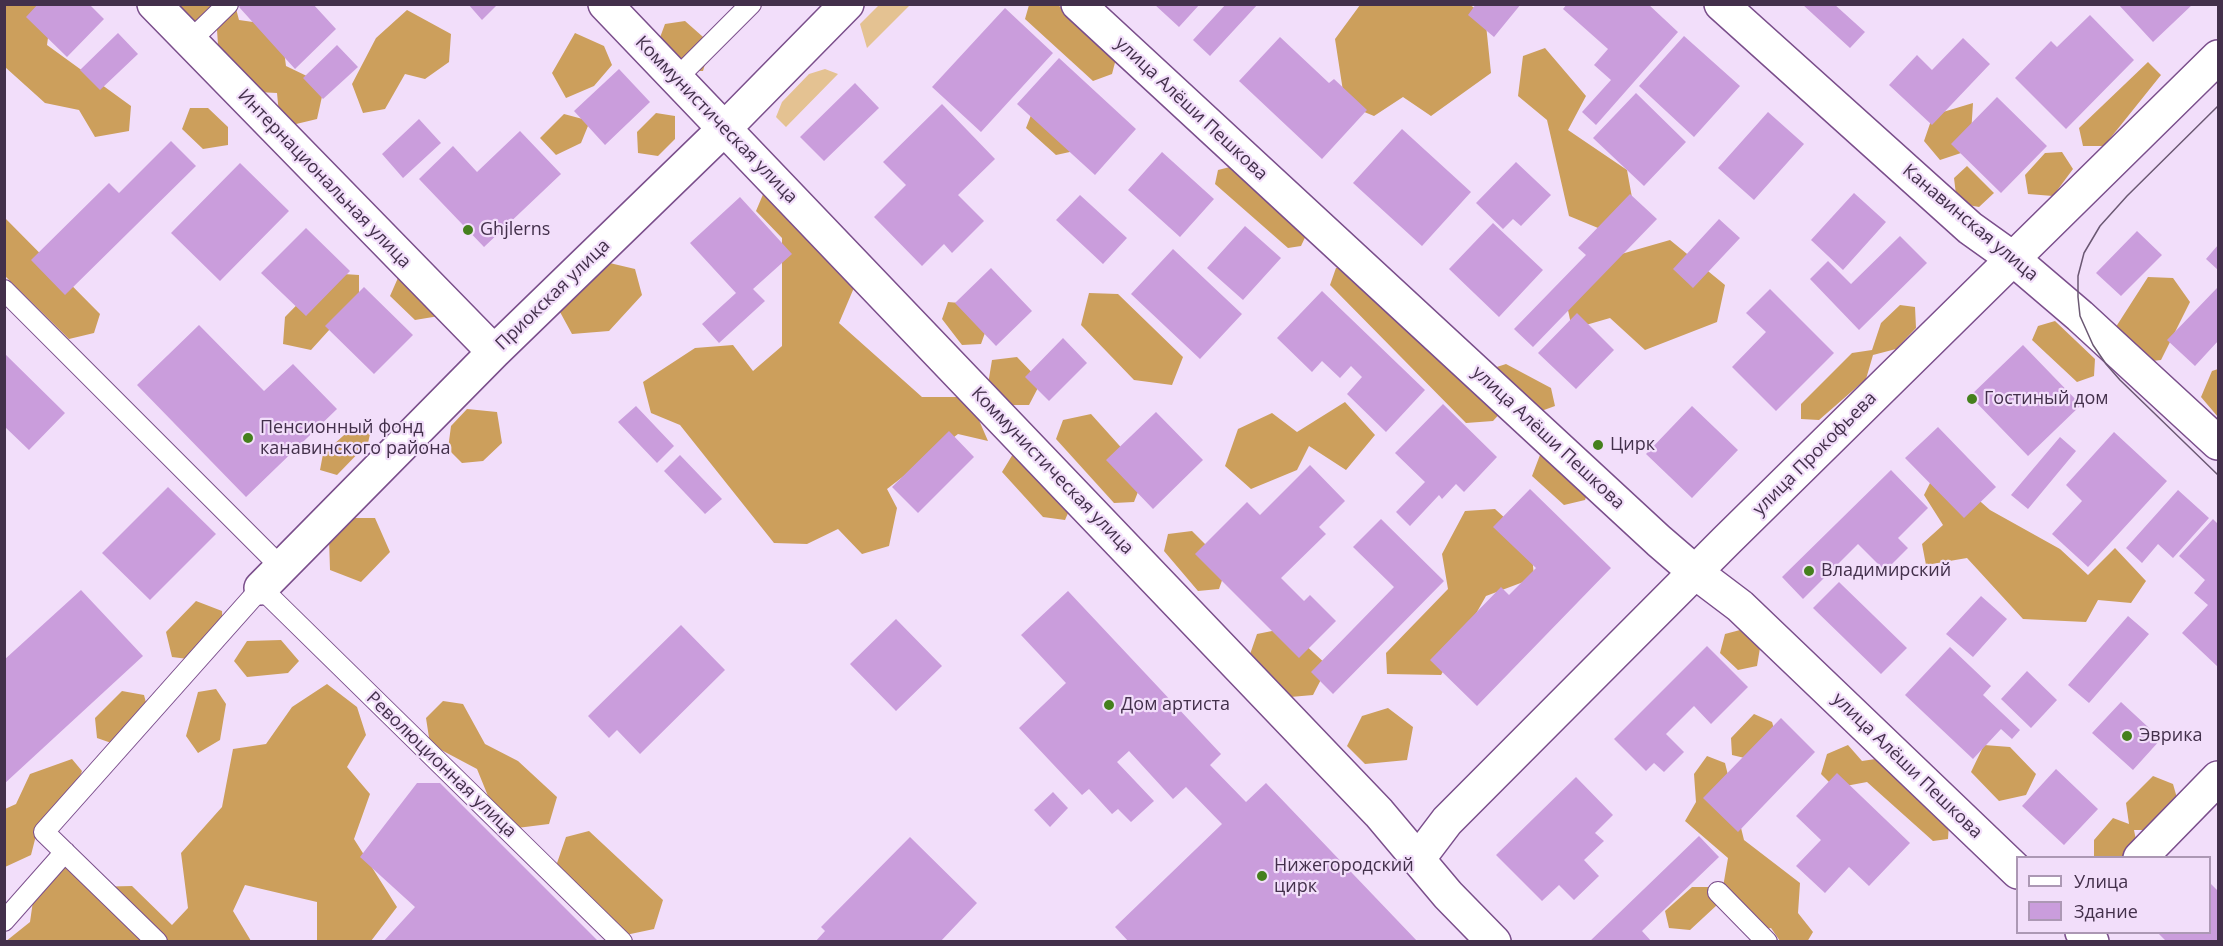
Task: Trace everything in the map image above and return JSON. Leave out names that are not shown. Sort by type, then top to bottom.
[{"type":"street","name":"Интернациональная улица","points":[[154,4],[494,352]]},
{"type":"street","name":"Коммунистическая улица","points":[[605,4],[1379,813],[1448,895],[1494,942]]},
{"type":"street","name":"Приокская улица","points":[[272,578],[494,352],[724,129],[847,4]]},
{"type":"street","name":"улица Алёши Пешкова","points":[[1078,4],[1695,573],[1740,606],[2016,870]]},
{"type":"street","name":"Канавинская улица","points":[[1721,4],[1970,228],[2012,258],[2080,316],[2218,443]]},
{"type":"street","name":"улица Прокофьева","points":[[1419,858],[1447,821],[2012,258],[2218,57]]},
{"type":"street","points":[[2142,856],[2218,778]]},
{"type":"lane","points":[[190,41],[228,4]]},
{"type":"lane","points":[[676,79],[751,4]]},
{"type":"lane","name":"Революционная улица","points":[[4,290],[272,578],[622,942]]},
{"type":"lane","points":[[157,942],[44,832],[272,578]]},
{"type":"lane","points":[[4,921],[65,852]]},
{"type":"lane","points":[[1718,892],[1767,942]]},
{"type":"shaded area","points":[[880,4],[910,5],[867,48],[860,24]]},
{"type":"shaded area","points":[[5,5],[48,5],[52,8],[47,45],[131,106],[129,131],[95,137],[79,110],[45,103],[5,67]]},
{"type":"shaded area","points":[[177,5],[235,5],[239,20],[260,23],[283,44],[286,66],[313,79],[323,92],[317,119],[292,125],[279,114],[277,93],[257,92],[219,59],[217,30],[192,22]]},
{"type":"shaded area","points":[[1029,5],[1058,5],[1117,55],[1112,74],[1093,81],[1025,19]]},
{"type":"shaded area","points":[[1360,5],[1470,5],[1485,15],[1491,73],[1431,116],[1403,97],[1374,116],[1345,104],[1335,39]]},
{"type":"shaded area","points":[[407,10],[451,34],[449,62],[425,79],[405,74],[385,109],[363,113],[352,84],[376,38]]},
{"type":"shaded area","points":[[685,21],[711,44],[703,71],[673,71],[655,51],[665,24]]},
{"type":"shaded area","points":[[575,33],[604,46],[612,65],[594,86],[566,98],[552,73]]},
{"type":"shaded area","points":[[1545,48],[1586,96],[1568,130],[1627,170],[1635,214],[1615,235],[1569,216],[1547,120],[1518,96],[1523,56]]},
{"type":"shaded area","points":[[2148,62],[2161,75],[2104,146],[2083,146],[2079,128]]},
{"type":"shaded area","points":[[825,69],[838,74],[786,127],[776,117],[782,102],[809,74]]},
{"type":"shaded area","points":[[1973,103],[1970,150],[1940,160],[1924,141],[1933,115]]},
{"type":"shaded area","points":[[1035,105],[1079,150],[1056,155],[1026,128]]},
{"type":"shaded area","points":[[190,108],[208,108],[228,127],[228,145],[203,149],[182,129]]},
{"type":"shaded area","points":[[656,113],[675,116],[675,139],[658,156],[638,153],[637,132]]},
{"type":"shaded area","points":[[564,114],[590,121],[581,143],[556,155],[540,138]]},
{"type":"shaded area","points":[[2062,152],[2073,169],[2053,196],[2028,194],[2025,175],[2045,153]]},
{"type":"shaded area","points":[[1238,165],[1309,229],[1301,246],[1288,248],[1215,184],[1218,170]]},
{"type":"shaded area","points":[[1967,166],[1994,193],[1979,207],[1957,203],[1954,178]]},
{"type":"shaded area","points":[[767,185],[856,283],[839,323],[922,397],[969,397],[988,441],[958,434],[887,489],[897,508],[889,546],[862,554],[838,529],[807,544],[774,543],[680,425],[651,413],[643,382],[695,348],[733,345],[753,371],[782,346],[782,238],[756,211]]},
{"type":"shaded area","points":[[4,217],[100,314],[94,333],[69,339],[5,276]]},
{"type":"shaded area","points":[[1670,240],[1725,285],[1717,322],[1645,350],[1610,318],[1572,329],[1565,296],[1604,259]]},
{"type":"shaded area","points":[[597,260],[635,269],[642,295],[609,331],[572,334],[560,312],[566,287]]},
{"type":"shaded area","points":[[1354,267],[1469,376],[1506,364],[1551,388],[1555,406],[1533,414],[1515,397],[1493,421],[1466,423],[1330,285],[1336,268]]},
{"type":"shaded area","points":[[401,271],[439,316],[415,320],[390,296]]},
{"type":"shaded area","points":[[328,273],[359,275],[359,297],[311,350],[283,344],[285,317]]},
{"type":"shaded area","points":[[2148,277],[2173,278],[2190,302],[2161,360],[2134,363],[2112,333]]},
{"type":"shaded area","points":[[1089,293],[1118,294],[1183,357],[1172,385],[1134,380],[1081,325]]},
{"type":"shaded area","points":[[948,302],[972,304],[990,319],[981,344],[962,345],[942,319]]},
{"type":"shaded area","points":[[1900,305],[1915,307],[1916,328],[1896,349],[1873,355],[1866,379],[1819,420],[1801,419],[1801,404],[1852,353],[1872,350],[1881,323]]},
{"type":"shaded area","points":[[2055,321],[2095,359],[2094,376],[2077,382],[2032,340],[2038,326]]},
{"type":"shaded area","points":[[1017,357],[1041,382],[1029,405],[1006,405],[988,384],[992,360]]},
{"type":"shaded area","points":[[2218,369],[2218,417],[2201,397],[2212,371]]},
{"type":"shaded area","points":[[1345,402],[1375,435],[1346,470],[1309,446],[1297,470],[1251,489],[1225,466],[1238,429],[1272,413],[1297,432]]},
{"type":"shaded area","points":[[467,409],[497,412],[502,443],[483,461],[462,463],[448,449],[451,426]]},
{"type":"shaded area","points":[[1091,414],[1145,474],[1134,502],[1114,503],[1056,439],[1063,420]]},
{"type":"shaded area","points":[[353,427],[370,434],[368,443],[337,475],[320,470],[323,454]]},
{"type":"shaded area","points":[[1560,452],[1591,483],[1585,500],[1564,505],[1532,476],[1540,455]]},
{"type":"shaded area","points":[[1013,454],[1072,504],[1065,520],[1043,517],[1002,472]]},
{"type":"shaded area","points":[[1948,473],[1990,510],[2060,549],[2088,575],[2115,548],[2146,581],[2131,603],[2098,600],[2086,622],[2023,619],[1967,558],[1926,565],[1922,544],[1943,525],[1924,495],[1933,477]]},
{"type":"shaded area","points":[[1495,509],[1531,542],[1534,578],[1486,596],[1441,675],[1387,674],[1386,653],[1448,589],[1442,554],[1465,511]]},
{"type":"shaded area","points":[[346,518],[375,518],[390,552],[361,582],[330,570],[329,538]]},
{"type":"shaded area","points":[[1192,531],[1227,566],[1219,589],[1198,591],[1164,551],[1168,534]]},
{"type":"shaded area","points":[[196,601],[222,611],[223,632],[196,660],[172,657],[166,632]]},
{"type":"shaded area","points":[[1287,628],[1328,666],[1313,695],[1279,698],[1247,663],[1257,634]]},
{"type":"shaded area","points":[[1740,630],[1760,648],[1757,666],[1738,670],[1720,653],[1725,634]]},
{"type":"shaded area","points":[[281,640],[299,661],[288,673],[247,677],[234,661],[247,641]]},
{"type":"shaded area","points":[[327,684],[357,707],[366,735],[347,767],[370,794],[354,839],[397,907],[371,941],[317,941],[317,902],[245,885],[233,911],[251,941],[5,942],[30,922],[38,866],[71,859],[90,887],[132,886],[172,925],[188,908],[181,853],[222,807],[233,749],[266,744],[292,707]]},
{"type":"shaded area","points":[[216,689],[226,704],[220,740],[198,753],[186,736],[198,692]]},
{"type":"shaded area","points":[[122,691],[144,695],[150,718],[120,746],[97,738],[95,718]]},
{"type":"shaded area","points":[[443,701],[463,704],[485,744],[518,761],[557,797],[549,824],[517,828],[488,796],[477,769],[430,744],[426,718]]},
{"type":"shaded area","points":[[1388,708],[1413,727],[1407,760],[1365,764],[1347,746],[1362,716]]},
{"type":"shaded area","points":[[1754,714],[1772,722],[1776,735],[1753,760],[1732,755],[1731,738]]},
{"type":"shaded area","points":[[1848,745],[1862,761],[1889,757],[1949,823],[1948,839],[1933,841],[1867,782],[1835,788],[1821,774],[1827,754]]},
{"type":"shaded area","points":[[1984,745],[2010,747],[2036,774],[2026,795],[1999,801],[1971,772]]},
{"type":"shaded area","points":[[1707,756],[1725,763],[1744,840],[1800,883],[1798,913],[1813,932],[1807,942],[1780,941],[1771,928],[1745,933],[1717,905],[1690,930],[1669,928],[1665,911],[1692,887],[1723,887],[1728,858],[1685,821],[1696,802],[1694,774]]},
{"type":"shaded area","points":[[72,759],[82,771],[65,817],[39,824],[31,855],[5,867],[5,809],[16,804],[30,774]]},
{"type":"shaded area","points":[[2153,776],[2173,784],[2179,805],[2158,830],[2134,830],[2137,845],[2126,856],[2094,856],[2094,840],[2113,818],[2129,824],[2126,803]]},
{"type":"shaded area","points":[[589,831],[663,900],[654,929],[621,936],[556,866],[566,837]]},
{"type":"building","points":[[38,4],[89,4],[104,19],[67,57],[26,17]]},
{"type":"building","points":[[241,4],[313,4],[336,29],[295,69],[239,7]]},
{"type":"building","points":[[468,4],[498,4],[482,20]]},
{"type":"building","points":[[1154,4],[1200,4],[1179,27]]},
{"type":"building","points":[[1226,4],[1258,4],[1210,56],[1193,40]]},
{"type":"building","points":[[1476,4],[1521,4],[1494,37],[1468,15]]},
{"type":"building","points":[[1567,4],[1648,4],[1678,32],[1596,125],[1582,112],[1611,80],[1594,65],[1608,49],[1563,9]]},
{"type":"building","points":[[1802,4],[1834,4],[1865,32],[1850,48]]},
{"type":"building","points":[[2118,4],[2193,4],[2153,42]]},
{"type":"building","points":[[1005,8],[1053,53],[981,132],[932,87]]},
{"type":"building","points":[[2090,15],[2134,60],[2066,129],[2015,78],[2051,41],[2057,47]]},
{"type":"building","points":[[118,33],[138,54],[100,90],[80,70]]},
{"type":"building","points":[[1684,36],[1740,86],[1694,137],[1639,86]]},
{"type":"building","points":[[1280,37],[1329,83],[1334,79],[1367,110],[1322,159],[1239,81]]},
{"type":"building","points":[[1963,38],[1990,64],[1932,125],[1889,85],[1917,55],[1932,70]]},
{"type":"building","points":[[337,45],[358,67],[323,99],[303,78]]},
{"type":"building","points":[[1059,58],[1136,129],[1095,175],[1017,104]]},
{"type":"building","points":[[619,69],[650,102],[605,145],[574,111]]},
{"type":"building","points":[[855,83],[879,108],[824,161],[800,137]]},
{"type":"building","points":[[1636,93],[1686,142],[1644,186],[1593,138]]},
{"type":"building","points":[[1997,97],[2047,146],[2001,193],[1951,144]]},
{"type":"building","points":[[942,104],[995,159],[958,195],[984,221],[952,253],[944,244],[922,266],[874,217],[906,185],[883,162]]},
{"type":"building","points":[[1768,112],[1804,144],[1754,200],[1718,168]]},
{"type":"building","points":[[419,119],[441,143],[403,178],[382,154]]},
{"type":"building","points":[[1402,129],[1471,192],[1422,246],[1353,183]]},
{"type":"building","points":[[520,131],[561,174],[484,247],[419,179],[453,146],[477,172]]},
{"type":"building","points":[[171,141],[196,166],[65,295],[31,260],[109,183],[119,193]]},
{"type":"building","points":[[1162,152],[1214,199],[1180,237],[1128,190]]},
{"type":"building","points":[[1516,162],[1551,195],[1521,226],[1513,219],[1503,229],[1476,203]]},
{"type":"building","points":[[240,163],[289,211],[220,281],[171,233]]},
{"type":"building","points":[[1854,193],[1886,222],[1843,270],[1811,240]]},
{"type":"building","points":[[1630,194],[1657,219],[1533,347],[1514,329],[1586,255],[1578,248]]},
{"type":"building","points":[[1080,195],[1127,238],[1103,264],[1056,220]]},
{"type":"building","points":[[740,197],[792,254],[753,289],[765,301],[719,343],[702,324],[736,293],[690,243]]},
{"type":"building","points":[[1719,219],[1740,238],[1693,288],[1673,269]]},
{"type":"building","points":[[1493,223],[1543,270],[1499,317],[1449,269]]},
{"type":"building","points":[[1245,226],[1281,258],[1243,300],[1207,268]]},
{"type":"building","points":[[306,228],[350,271],[306,316],[261,273]]},
{"type":"building","points":[[2137,231],[2162,255],[2121,296],[2096,273]]},
{"type":"building","points":[[1900,236],[1927,263],[1859,330],[1810,279],[1828,261],[1851,284]]},
{"type":"building","points":[[2218,245],[2218,270],[2206,259]]},
{"type":"building","points":[[1173,249],[1242,314],[1200,359],[1131,294]]},
{"type":"building","points":[[991,268],[1032,311],[996,346],[955,303]]},
{"type":"building","points":[[364,287],[413,335],[374,374],[325,326]]},
{"type":"building","points":[[2217,288],[2218,341],[2195,366],[2167,340]]},
{"type":"building","points":[[1770,289],[1834,353],[1776,411],[1732,367],[1766,332],[1746,313]]},
{"type":"building","points":[[1322,291],[1425,390],[1386,432],[1347,394],[1362,377],[1351,366],[1340,378],[1322,361],[1312,372],[1277,338]]},
{"type":"building","points":[[1577,313],[1614,350],[1576,389],[1538,353]]},
{"type":"building","name":"Пенсионный фонд канавинского района","points":[[199,325],[264,391],[293,364],[337,409],[246,497],[137,385]]},
{"type":"building","points":[[1063,338],[1087,363],[1049,401],[1025,377]]},
{"type":"building","points":[[2023,345],[2081,405],[2028,456],[1970,396]]},
{"type":"building","points":[[4,353],[65,413],[29,450],[4,426]]},
{"type":"building","points":[[1443,404],[1497,457],[1464,492],[1456,484],[1442,499],[1439,495],[1410,526],[1396,512],[1425,482],[1395,453]]},
{"type":"building","points":[[636,406],[674,446],[657,463],[618,422]]},
{"type":"building","points":[[1692,406],[1738,450],[1692,498],[1646,454]]},
{"type":"building","points":[[1156,412],[1203,460],[1153,509],[1106,460]]},
{"type":"building","points":[[1938,427],[1996,487],[1964,518],[1905,458]]},
{"type":"building","points":[[949,431],[974,457],[918,513],[892,487]]},
{"type":"building","points":[[2114,432],[2167,481],[2088,567],[2052,534],[2082,501],[2066,485]]},
{"type":"building","points":[[2060,437],[2076,451],[2028,509],[2011,495]]},
{"type":"building","points":[[680,455],[722,499],[705,514],[664,471]]},
{"type":"building","points":[[1310,465],[1345,501],[1319,527],[1326,534],[1281,578],[1304,601],[1310,595],[1336,621],[1299,658],[1195,554],[1247,502],[1260,515]]},
{"type":"building","points":[[1891,470],[1928,508],[1898,538],[1908,548],[1885,571],[1858,544],[1803,599],[1782,577]]},
{"type":"building","points":[[168,487],[216,534],[150,600],[102,553]]},
{"type":"building","points":[[1530,489],[1611,568],[1477,706],[1430,660],[1501,587],[1509,595],[1536,568],[1493,527]]},
{"type":"building","points":[[2178,490],[2209,518],[2173,558],[2158,544],[2142,563],[2126,548]]},
{"type":"building","points":[[1381,519],[1444,581],[1333,694],[1311,672],[1394,587],[1353,547]]},
{"type":"building","points":[[2213,519],[2218,524],[2218,667],[2182,633],[2208,605],[2194,593],[2205,580],[2179,556]]},
{"type":"building","points":[[1839,582],[1907,648],[1881,674],[1813,608]]},
{"type":"building","points":[[81,590],[143,656],[4,784],[4,660]]},
{"type":"building","points":[[1068,591],[1221,754],[1210,765],[1246,802],[1266,783],[1418,942],[1129,942],[1115,927],[1222,824],[1186,787],[1173,799],[1129,751],[1117,762],[1154,801],[1131,822],[1118,809],[1112,814],[1089,789],[1082,795],[1019,728],[1066,683],[1021,635]]},
{"type":"building","points":[[1981,596],[2007,619],[1973,657],[1946,634]]},
{"type":"building","points":[[2128,616],[2149,634],[2089,703],[2068,685]]},
{"type":"building","points":[[896,619],[942,666],[896,711],[850,664]]},
{"type":"building","points":[[681,625],[725,670],[640,754],[617,730],[609,738],[588,716]]},
{"type":"building","points":[[1707,646],[1748,687],[1711,724],[1694,706],[1666,734],[1684,752],[1664,772],[1654,763],[1646,771],[1614,739]]},
{"type":"building","points":[[1950,647],[1991,686],[1983,695],[2020,730],[2012,739],[2001,729],[1973,759],[1905,695]]},
{"type":"building","points":[[2027,671],[2057,700],[2031,728],[2001,699]]},
{"type":"building","name":"Эврика","points":[[2121,702],[2161,739],[2133,770],[2092,733]]},
{"type":"building","points":[[1781,718],[1815,752],[1738,832],[1703,798]]},
{"type":"building","points":[[2056,769],[2098,809],[2064,845],[2022,806]]},
{"type":"building","points":[[1837,773],[1910,843],[1869,886],[1849,867],[1825,893],[1796,866],[1821,840],[1796,816]]},
{"type":"building","points":[[1576,777],[1613,815],[1595,833],[1604,841],[1584,860],[1599,876],[1574,900],[1559,885],[1542,901],[1496,855]]},
{"type":"building","points":[[417,783],[440,783],[599,942],[383,942],[415,907],[360,857]]},
{"type":"building","points":[[1053,792],[1068,808],[1050,827],[1034,810]]},
{"type":"building","points":[[1699,836],[1719,857],[1642,931],[1652,942],[1589,942]]},
{"type":"building","points":[[910,837],[977,903],[940,942],[815,942],[825,931],[821,927]]},
{"type":"building","points":[[2211,884],[2218,891],[2218,942],[2167,942],[2159,934],[2211,934]]},
{"type":"tram line","points":[[2218,106],[2100,226],[2084,253],[2078,276],[2080,316],[2093,345],[2106,364],[2218,475]]},
{"type":"place","name":"Ghjlerns","points":[[468,230]]},
{"type":"place","name":"Гостиный дом","points":[[1972,399]]},
{"type":"place","name":"Пенсионный фонд канавинского района","points":[[248,438]]},
{"type":"place","name":"Цирк","points":[[1598,445]]},
{"type":"place","name":"Владимирский","points":[[1809,571]]},
{"type":"place","name":"Дом артиста","points":[[1109,705]]},
{"type":"place","name":"Эврика","points":[[2127,736]]},
{"type":"place","name":"Нижегородский цирк","points":[[1262,876]]}]
